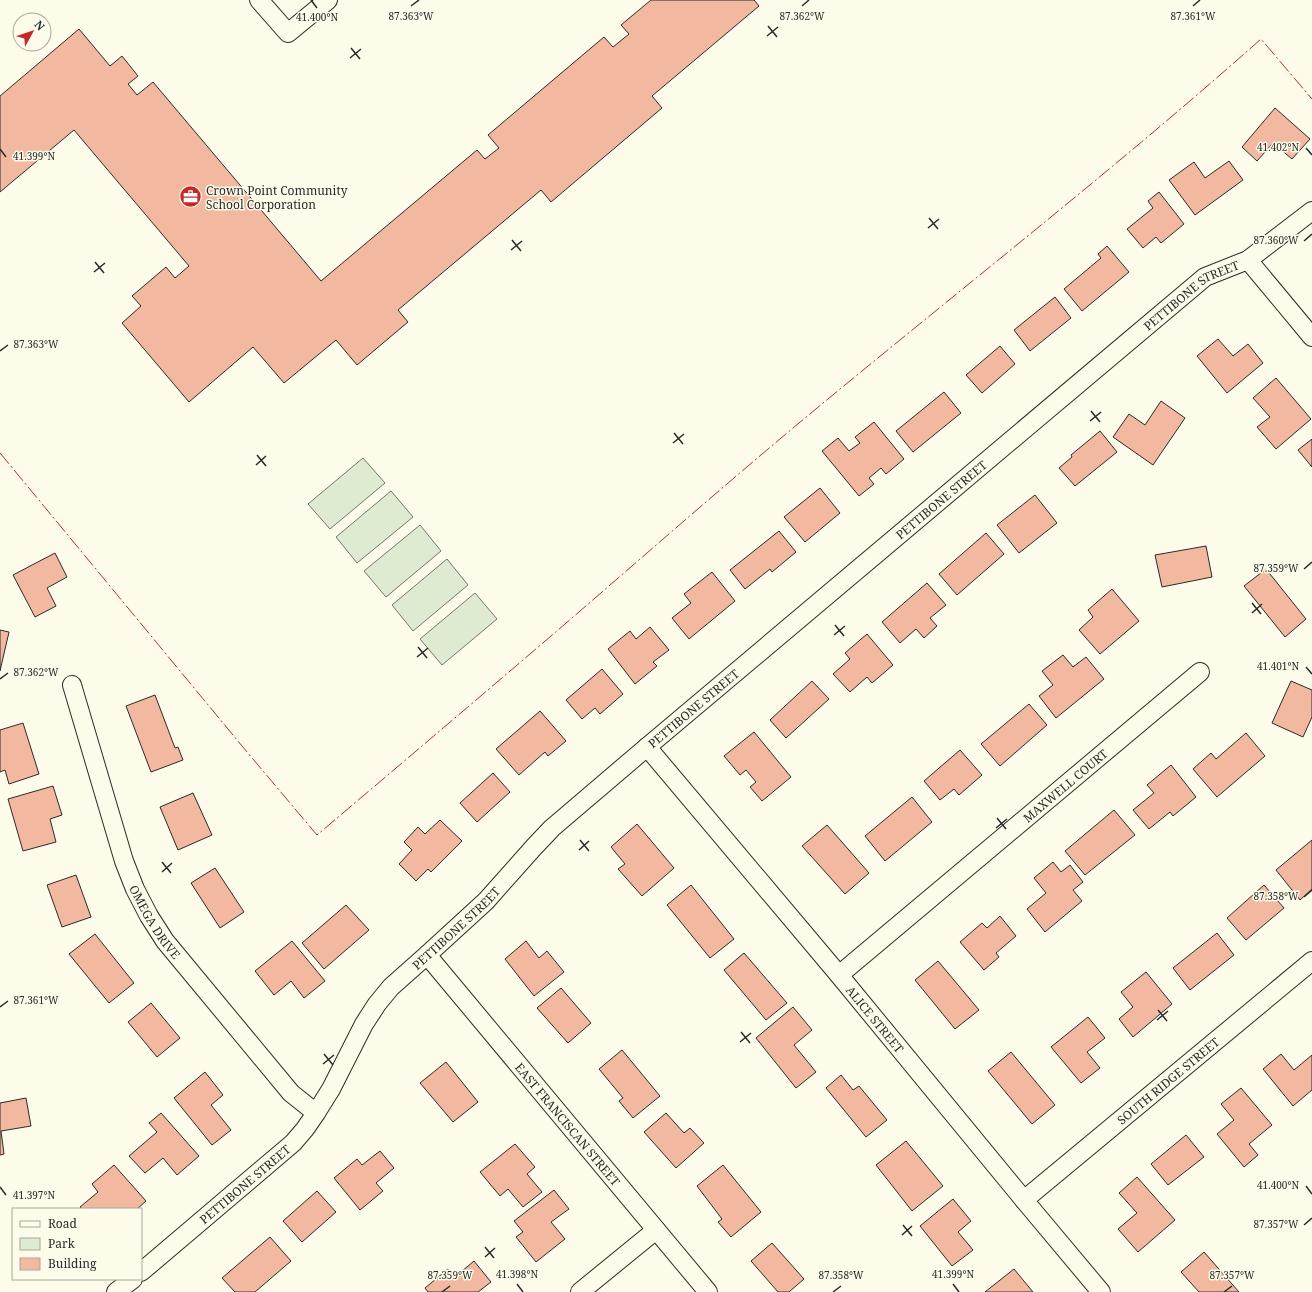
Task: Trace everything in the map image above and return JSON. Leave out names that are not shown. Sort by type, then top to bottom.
[{"type":"street","points":[[260,0],[288,33],[328,0]]},
{"type":"street","name":"PETTIBONE STREET","points":[[142,1271],[279,1155],[305,1129],[331,1089],[364,1024],[377,1004],[391,987],[486,901],[552,828],[1205,277],[1248,260],[1312,211]]},
{"type":"street","points":[[1248,260],[1312,337]]},
{"type":"street","name":"MAXWELL COURT","points":[[839,975],[1200,672]]},
{"type":"street","name":"OMEGA DRIVE","points":[[72,685],[124,861],[135,889],[149,916],[165,941],[291,1093],[316,1113]]},
{"type":"street","name":"ALICE STREET","points":[[647,747],[839,975],[1101,1292]]},
{"type":"street","name":"EAST FRANCISCAN STREET","points":[[427,955],[708,1292]]},
{"type":"street","name":"SOUTH RIDGE STREET","points":[[1024,1200],[1312,961]]},
{"type":"street","points":[[580,1292],[656,1230]]},
{"type":"street","points":[[116,1292],[132,1280]]},
{"type":"green space","points":[[363,458],[385,483],[330,529],[308,504]]},
{"type":"green space","points":[[391,491],[413,517],[357,563],[336,537]]},
{"type":"green space","points":[[420,525],[441,551],[386,597],[364,571]]},
{"type":"green space","points":[[447,559],[468,585],[413,631],[392,605]]},
{"type":"green space","points":[[475,593],[497,619],[442,665],[420,639]]},
{"type":"building","name":"Crown Point Community School Corporation","points":[[651,0],[754,0],[759,6],[652,96],[662,108],[551,202],[541,190],[398,310],[408,322],[357,365],[336,340],[284,383],[253,347],[189,402],[122,323],[141,306],[132,296],[166,267],[175,278],[189,266],[74,130],[0,192],[0,96],[79,29],[110,66],[122,56],[138,76],[128,84],[137,95],[153,82],[321,281],[477,150],[485,159],[499,148],[488,135],[604,37],[613,47],[629,34],[621,25]]},
{"type":"building","points":[[1275,108],[1310,139],[1292,159],[1273,143],[1257,161],[1242,147]]},
{"type":"building","points":[[1229,161],[1243,180],[1195,215],[1169,180],[1194,162],[1205,178]]},
{"type":"building","points":[[1159,192],[1184,224],[1161,243],[1156,237],[1143,248],[1127,229],[1153,208],[1148,201]]},
{"type":"building","points":[[1107,246],[1129,272],[1082,311],[1064,289],[1101,258],[1098,254]]},
{"type":"building","points":[[1055,297],[1071,318],[1030,351],[1014,330]]},
{"type":"building","points":[[1218,339],[1233,356],[1248,344],[1263,363],[1227,393],[1197,356]]},
{"type":"building","points":[[1000,346],[1015,364],[982,393],[966,375]]},
{"type":"building","points":[[1276,378],[1311,419],[1276,449],[1257,427],[1270,417],[1253,398]]},
{"type":"building","points":[[944,392],[961,413],[913,452],[896,431]]},
{"type":"building","points":[[1161,401],[1185,418],[1153,465],[1113,437],[1129,414],[1145,425]]},
{"type":"building","points":[[874,422],[904,459],[886,474],[881,468],[869,478],[874,484],[859,496],[822,451],[838,438],[849,451],[860,443],[855,437]]},
{"type":"building","points":[[1100,431],[1117,452],[1075,486],[1059,468],[1072,457],[1071,455]]},
{"type":"building","points":[[1312,439],[1312,467],[1298,450]]},
{"type":"building","points":[[820,488],[840,513],[805,542],[784,517]]},
{"type":"building","points":[[1035,495],[1057,523],[1019,553],[997,525]]},
{"type":"building","points":[[779,531],[796,552],[772,572],[770,569],[745,589],[730,570]]},
{"type":"building","points":[[986,533],[1004,554],[957,595],[939,574]]},
{"type":"building","points":[[1206,546],[1212,577],[1162,587],[1155,555]]},
{"type":"building","points":[[55,553],[67,577],[47,588],[56,606],[35,617],[13,575]]},
{"type":"building","points":[[1266,569],[1306,619],[1285,637],[1244,586]]},
{"type":"building","points":[[712,572],[735,601],[689,639],[672,618],[691,603],[684,594]]},
{"type":"building","points":[[927,583],[946,605],[930,618],[937,626],[924,638],[916,629],[900,643],[882,622]]},
{"type":"building","points":[[1112,589],[1139,621],[1100,654],[1079,630],[1093,617],[1088,610]]},
{"type":"building","points":[[650,627],[669,650],[653,662],[657,666],[635,684],[608,649],[630,631],[636,639]]},
{"type":"building","points":[[0,630],[9,632],[0,671]]},
{"type":"building","points":[[867,634],[893,665],[872,683],[867,677],[850,692],[833,674],[850,659],[845,653]]},
{"type":"building","points":[[1063,655],[1073,667],[1086,657],[1104,679],[1056,718],[1039,696],[1053,685],[1042,671]]},
{"type":"building","points":[[602,669],[623,694],[600,714],[595,708],[582,719],[566,700]]},
{"type":"building","points":[[812,681],[829,699],[786,738],[770,720]]},
{"type":"building","points":[[1291,681],[1312,690],[1312,717],[1303,737],[1272,723]]},
{"type":"building","points":[[155,695],[175,748],[178,747],[183,760],[151,772],[126,706]]},
{"type":"building","points":[[1029,704],[1047,725],[1000,766],[981,744]]},
{"type":"building","points":[[540,711],[566,741],[548,756],[545,752],[519,775],[496,749]]},
{"type":"building","points":[[23,723],[39,774],[9,784],[5,770],[0,772],[0,730]]},
{"type":"building","points":[[754,732],[791,777],[762,801],[750,787],[756,782],[746,770],[740,775],[724,756]]},
{"type":"building","points":[[1246,733],[1265,756],[1217,797],[1193,769],[1211,753],[1216,759]]},
{"type":"building","points":[[960,750],[982,775],[959,795],[954,789],[940,800],[924,781]]},
{"type":"building","points":[[1171,765],[1196,797],[1173,816],[1170,812],[1149,829],[1133,810],[1154,793],[1147,785]]},
{"type":"building","points":[[493,773],[510,792],[477,822],[460,803]]},
{"type":"building","points":[[53,786],[62,815],[50,819],[56,842],[23,851],[8,799]]},
{"type":"building","points":[[193,793],[212,835],[178,850],[160,807]]},
{"type":"building","points":[[912,797],[932,822],[885,861],[865,836]]},
{"type":"building","points":[[1114,810],[1135,835],[1085,875],[1065,851]]},
{"type":"building","points":[[440,820],[462,841],[431,872],[428,869],[416,881],[399,864],[412,850],[404,842],[418,827],[425,834]]},
{"type":"building","points":[[637,824],[674,868],[642,896],[618,869],[625,864],[611,847]]},
{"type":"building","points":[[827,825],[869,873],[845,894],[802,846]]},
{"type":"building","points":[[1312,840],[1312,889],[1300,900],[1276,870]]},
{"type":"building","points":[[1053,862],[1061,872],[1070,865],[1083,882],[1073,890],[1082,901],[1045,932],[1027,909],[1046,893],[1034,878]]},
{"type":"building","points":[[215,868],[244,912],[220,928],[191,883]]},
{"type":"building","points":[[76,875],[91,917],[62,927],[47,885]]},
{"type":"building","points":[[691,885],[734,939],[710,958],[667,905]]},
{"type":"building","points":[[1264,885],[1284,908],[1246,940],[1227,918]]},
{"type":"building","points":[[346,905],[369,930],[324,969],[302,943]]},
{"type":"building","points":[[1000,916],[1016,936],[996,953],[999,957],[984,970],[960,942],[982,923],[987,928]]},
{"type":"building","points":[[1217,933],[1234,955],[1190,990],[1173,968]]},
{"type":"building","points":[[95,934],[134,983],[109,1003],[69,954]]},
{"type":"building","points":[[292,941],[325,981],[304,998],[291,981],[274,995],[255,971]]},
{"type":"building","points":[[526,941],[539,958],[547,951],[564,972],[534,996],[505,959]]},
{"type":"building","points":[[744,953],[787,1003],[766,1020],[724,970]]},
{"type":"building","points":[[938,961],[979,1010],[955,1029],[915,980]]},
{"type":"building","points":[[1146,972],[1172,1004],[1133,1037],[1119,1019],[1133,1007],[1121,992]]},
{"type":"building","points":[[561,988],[591,1023],[568,1043],[537,1008]]},
{"type":"building","points":[[151,1003],[180,1038],[157,1057],[128,1022]]},
{"type":"building","points":[[793,1007],[812,1030],[794,1045],[816,1072],[796,1088],[756,1038]]},
{"type":"building","points":[[1088,1017],[1105,1038],[1087,1052],[1100,1068],[1081,1083],[1051,1047]]},
{"type":"building","points":[[622,1050],[660,1096],[633,1118],[619,1101],[623,1098],[599,1069]]},
{"type":"building","points":[[1011,1052],[1055,1105],[1032,1124],[988,1071]]},
{"type":"building","points":[[1281,1054],[1294,1070],[1312,1055],[1312,1090],[1293,1106],[1263,1069]]},
{"type":"building","points":[[446,1062],[478,1102],[453,1122],[420,1083]]},
{"type":"building","points":[[205,1072],[223,1095],[211,1105],[231,1130],[212,1145],[174,1098]]},
{"type":"building","points":[[841,1075],[853,1090],[859,1086],[887,1120],[866,1137],[826,1088]]},
{"type":"building","points":[[1241,1088],[1272,1125],[1249,1144],[1258,1155],[1244,1167],[1217,1134],[1234,1120],[1221,1104]]},
{"type":"building","points":[[26,1098],[31,1126],[1,1131],[4,1154],[0,1155],[0,1103]]},
{"type":"building","points":[[161,1113],[199,1156],[177,1175],[163,1158],[145,1173],[129,1156],[157,1132],[149,1123]]},
{"type":"building","points":[[666,1113],[684,1133],[690,1128],[704,1143],[676,1168],[644,1132]]},
{"type":"building","points":[[1186,1135],[1204,1157],[1168,1185],[1151,1164]]},
{"type":"building","points":[[906,1141],[943,1186],[912,1211],[876,1165]]},
{"type":"building","points":[[515,1144],[535,1167],[527,1174],[542,1192],[523,1207],[508,1189],[500,1196],[480,1172]]},
{"type":"building","points":[[380,1151],[394,1168],[376,1183],[383,1191],[360,1210],[334,1178],[357,1159],[362,1165]]},
{"type":"building","points":[[114,1165],[146,1201],[138,1208],[81,1208],[80,1207],[98,1192],[92,1184]]},
{"type":"building","points":[[723,1165],[761,1212],[731,1237],[718,1222],[722,1219],[697,1186]]},
{"type":"building","points":[[1137,1177],[1175,1220],[1138,1252],[1118,1229],[1137,1213],[1119,1193]]},
{"type":"building","points":[[554,1190],[569,1209],[551,1222],[565,1239],[536,1262],[516,1237],[523,1232],[514,1221]]},
{"type":"building","points":[[317,1191],[336,1212],[302,1242],[283,1221]]},
{"type":"building","points":[[953,1199],[971,1221],[958,1232],[973,1250],[952,1266],[920,1226]]},
{"type":"building","points":[[270,1237],[291,1261],[255,1292],[235,1292],[222,1278]]},
{"type":"building","points":[[772,1243],[804,1279],[789,1292],[778,1292],[751,1261]]},
{"type":"building","points":[[1204,1252],[1239,1292],[1199,1292],[1181,1272]]},
{"type":"building","points":[[474,1261],[491,1282],[478,1292],[428,1292],[425,1288],[448,1269],[455,1277]]},
{"type":"building","points":[[1014,1269],[1033,1292],[985,1292]]},
{"type":"power","points":[[0,453],[317,835],[765,451],[1146,138],[1261,39],[1312,99]]},
{"type":"place","name":"Crown Point Community School Corporation","points":[[190,197]]}]
